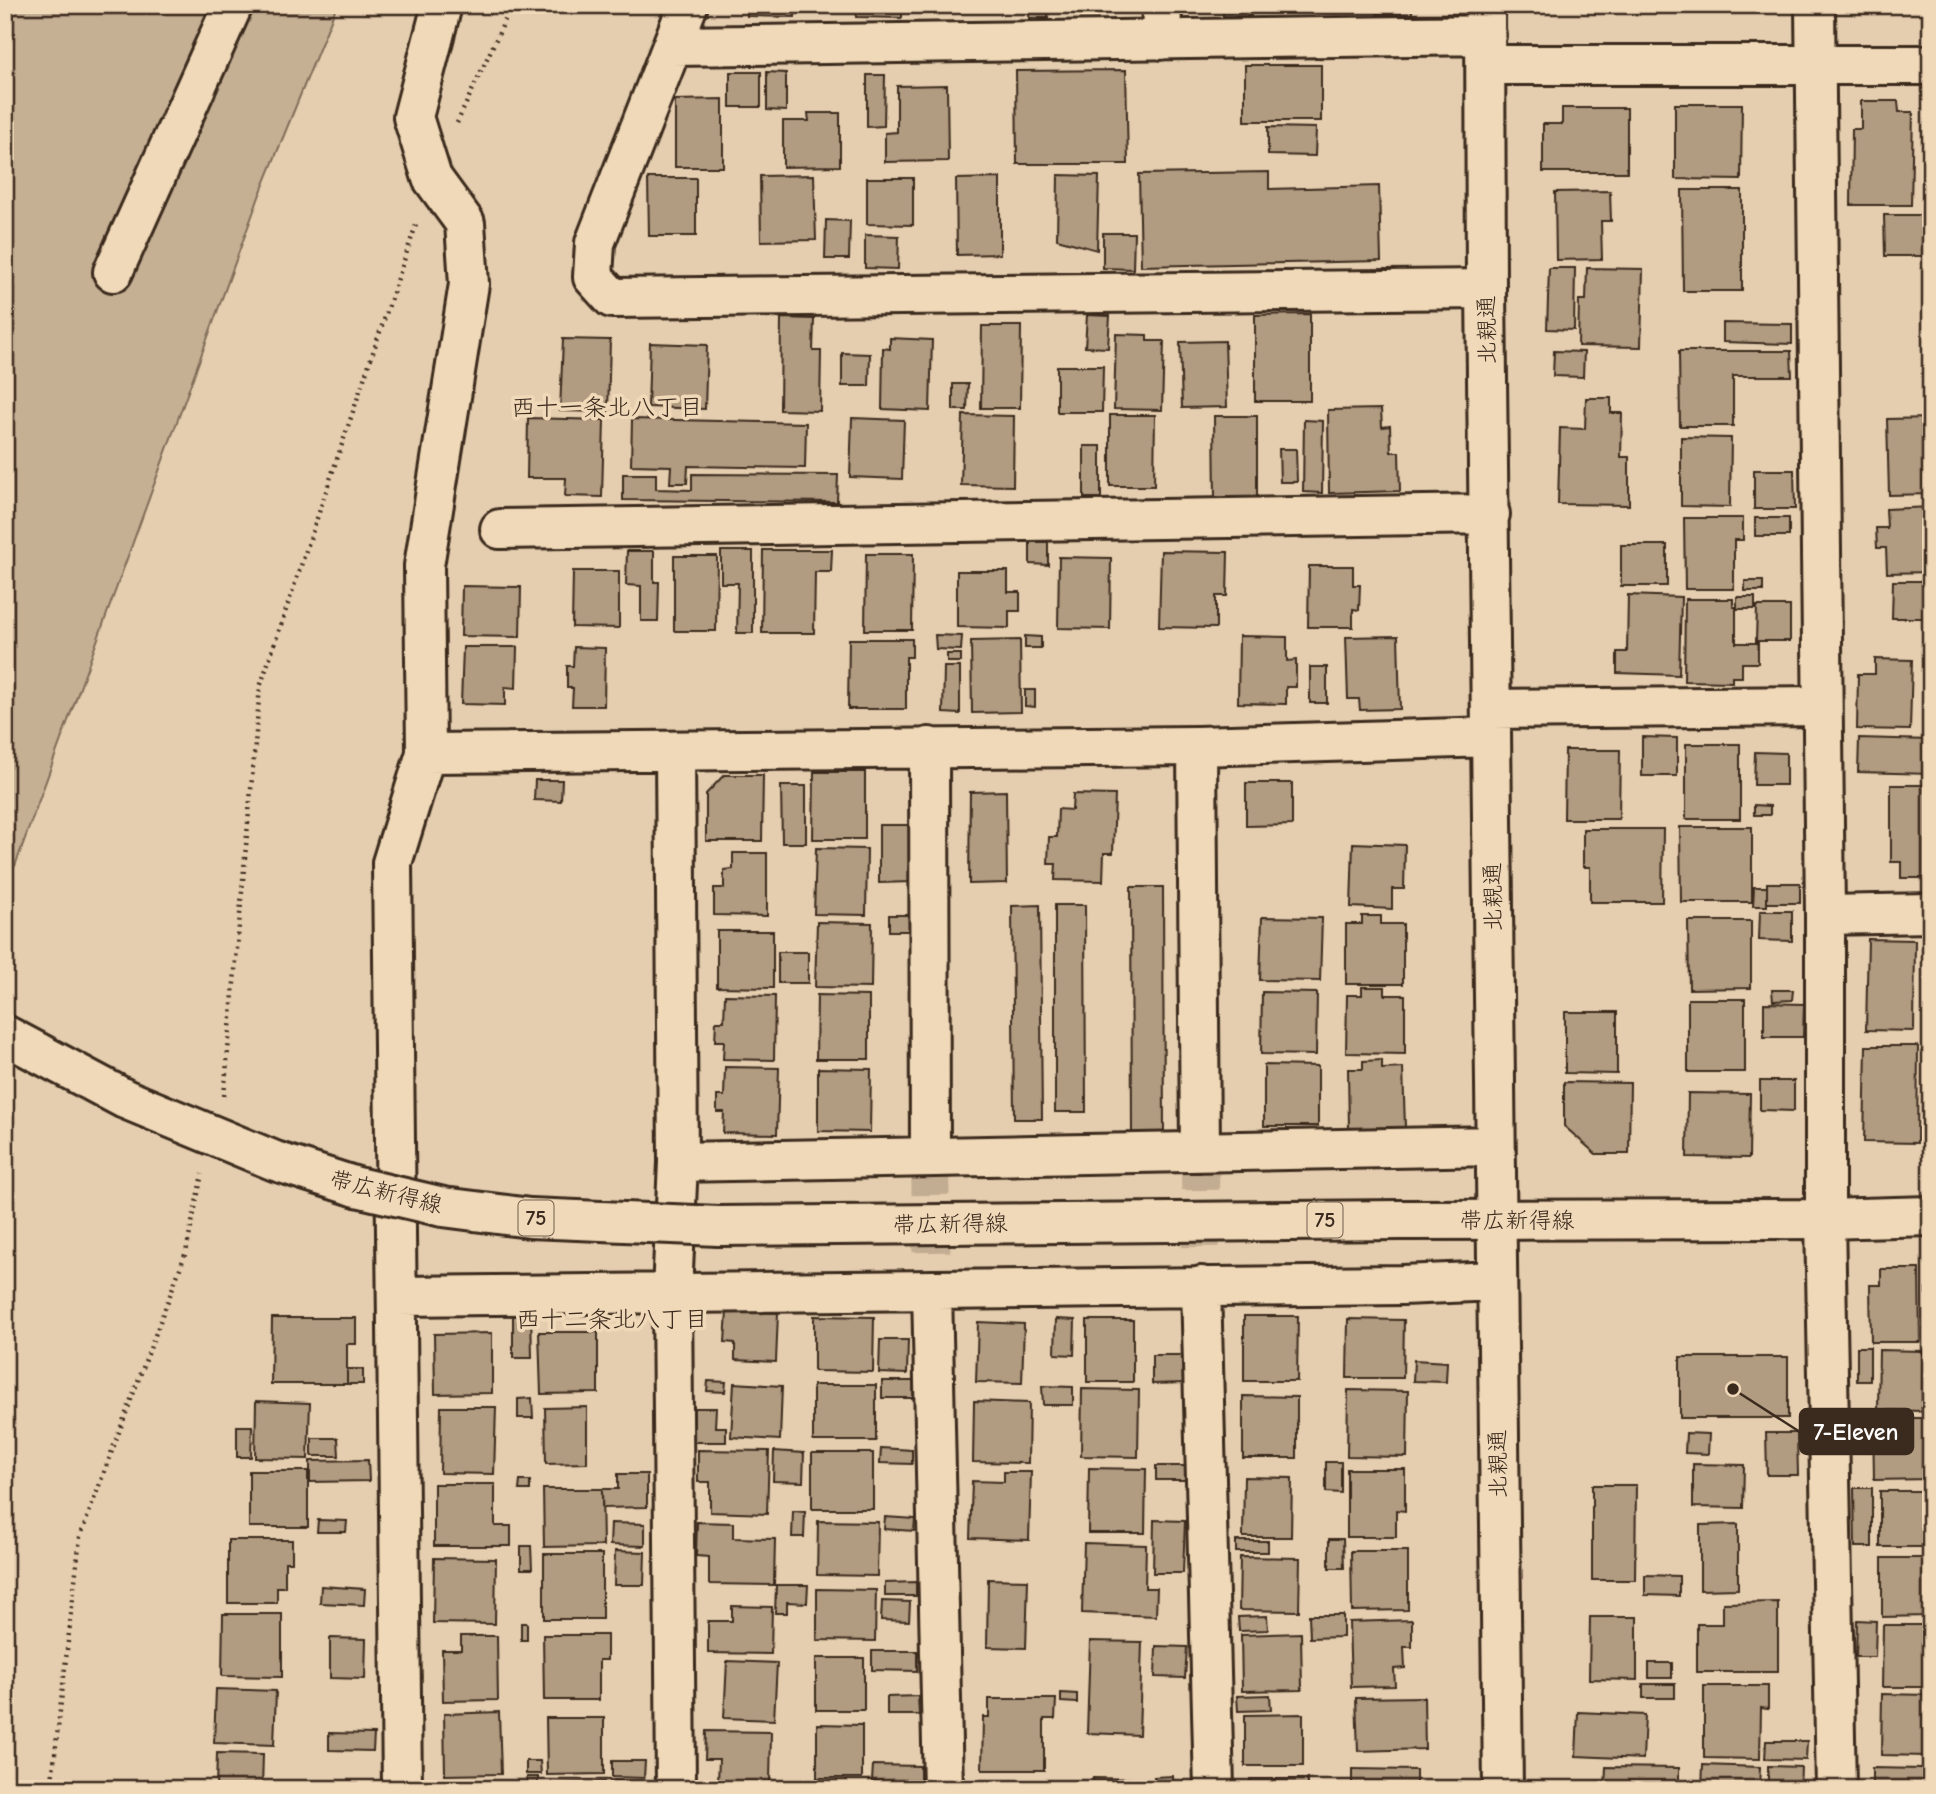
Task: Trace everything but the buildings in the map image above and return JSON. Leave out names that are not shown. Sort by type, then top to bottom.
[{"type":"street","points":[[113,272],[233,5]]},
{"type":"street","points":[[402,1789],[392,863],[426,753],[424,566],[469,284],[465,223],[432,178],[414,117],[442,5]]},
{"type":"street","points":[[688,5],[595,243],[593,277],[612,298],[1486,289]]},
{"type":"street","points":[[1815,5],[1825,915],[1825,1219],[1836,1789]]},
{"type":"street","points":[[672,46],[1161,23],[1486,35],[1816,65],[1931,65]]},
{"type":"street","name":"北親通","points":[[1486,35],[1495,1220],[1503,1789]]},
{"type":"street","points":[[500,529],[1490,514]]},
{"type":"street","points":[[426,753],[1197,746],[1491,723],[1822,706]]},
{"type":"street","points":[[1197,746],[1200,1152]]},
{"type":"street","points":[[929,747],[930,1157]]},
{"type":"street","points":[[675,752],[678,1161],[672,1292],[676,1789]]},
{"type":"street","points":[[1825,915],[1931,913]]},
{"type":"street","name":"帯広新得線","points":[[5,1035],[125,1099],[275,1161],[357,1187],[443,1207],[530,1218],[719,1226],[1825,1219],[1931,1216]]},
{"type":"street","points":[[678,1161],[1495,1146]]},
{"type":"street","points":[[398,1296],[1402,1285],[1496,1281]]},
{"type":"street","points":[[1201,1286],[1214,1789]]},
{"type":"street","points":[[932,1290],[943,1789]]},
{"type":"path","points":[[223,1100],[260,687],[432,178],[512,5]]},
{"type":"path","points":[[51,1789],[80,1537],[186,1252],[202,1173]]},
{"type":"shaded area","points":[[5,5],[337,5],[260,194],[15,866],[5,869]]},
{"type":"tunnel","points":[[1200,1152],[1201,1286]]},
{"type":"tunnel","points":[[930,1157],[932,1290]]},
{"type":"place","name":"7-Eleven","points":[[1733,1389]]},
{"type":"district","name":"西十一条北八丁目","points":[[607,407]]},
{"type":"district","name":"西十二条北八丁目","points":[[612,1319]]}]
